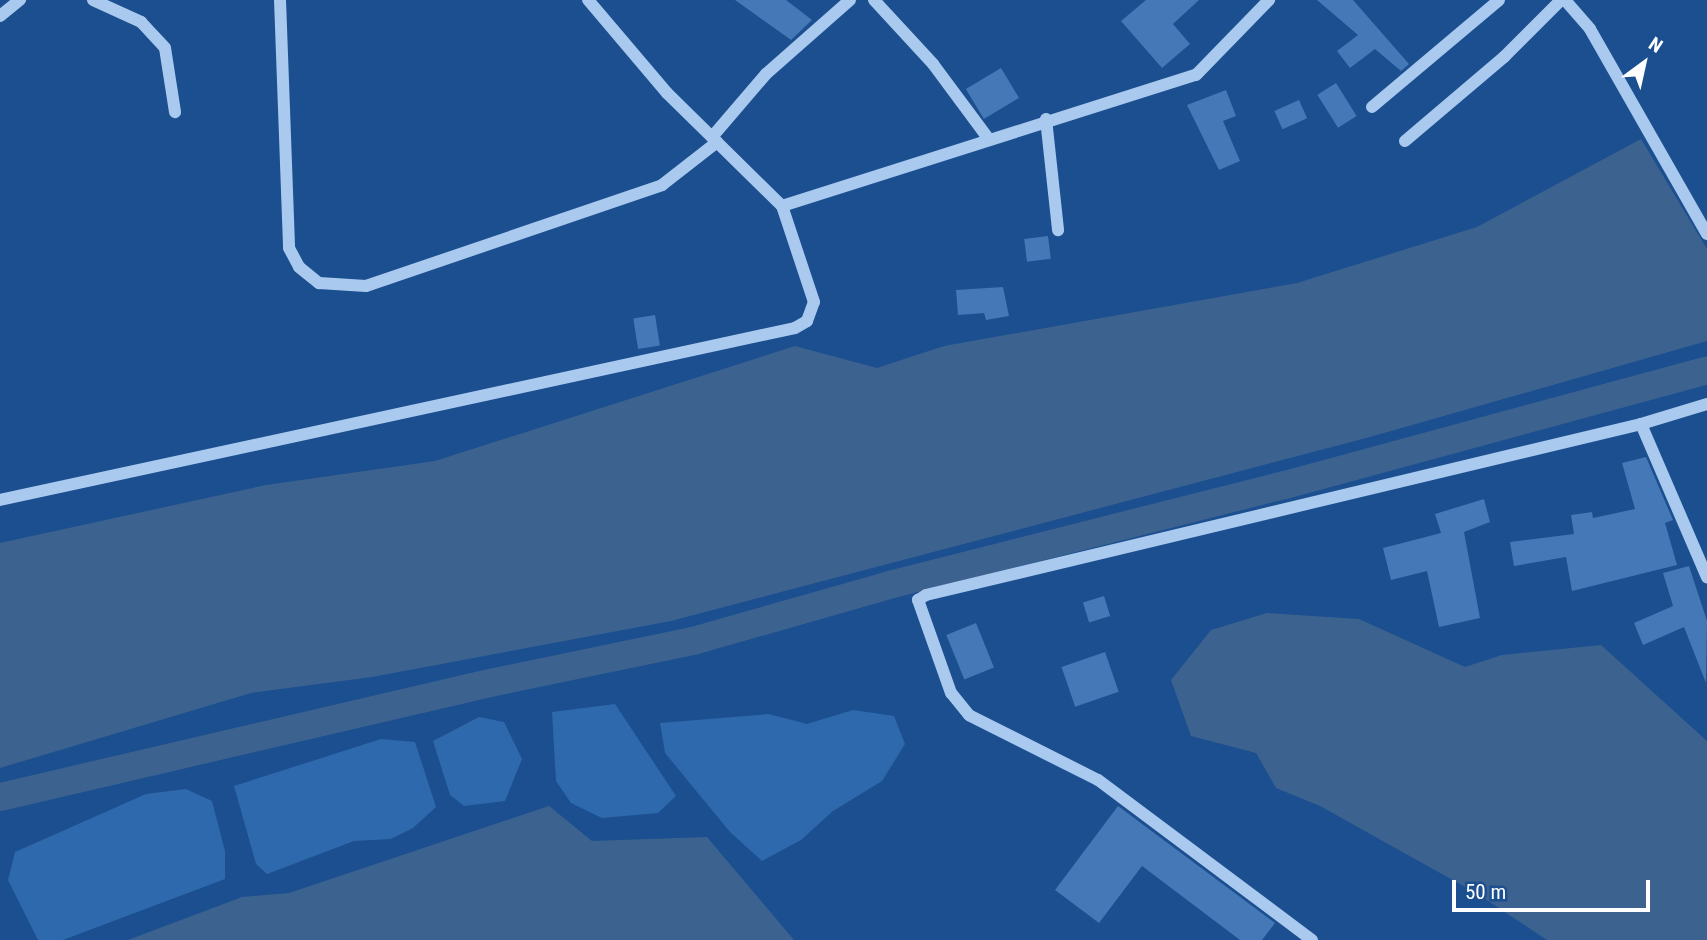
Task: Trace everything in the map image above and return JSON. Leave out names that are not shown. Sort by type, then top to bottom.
[{"type":"street","points":[[0,16],[20,0]]},
{"type":"street","points":[[93,0],[141,22],[165,48],[175,112]]},
{"type":"street","points":[[280,0],[289,248],[299,267],[320,284],[366,286],[662,185],[715,140],[766,74],[850,0]]},
{"type":"street","points":[[0,500],[795,328],[814,312],[814,302],[782,206],[667,93],[588,0]]},
{"type":"street","points":[[874,0],[933,64],[988,138]]},
{"type":"street","points":[[782,206],[1046,119],[1196,75],[1269,0]]},
{"type":"street","points":[[1372,107],[1499,0]]},
{"type":"street","points":[[1405,141],[1504,57],[1563,0],[1590,29],[1707,234]]},
{"type":"street","points":[[1046,119],[1058,230]]},
{"type":"street","points":[[1312,940],[1098,780],[969,715],[951,692],[918,610],[918,600],[926,595],[1640,424],[1707,404]]},
{"type":"street","points":[[1640,424],[1707,577]]},
{"type":"shaded area","points":[[1641,139],[1707,249],[1707,341],[1370,437],[671,621],[372,677],[251,693],[0,768],[0,543],[266,485],[435,461],[795,346],[877,368],[944,346],[1297,283],[1477,227]]},
{"type":"shaded area","points":[[1267,613],[1359,619],[1465,667],[1502,655],[1601,645],[1707,741],[1707,940],[1547,940],[1476,893],[1320,806],[1276,788],[1256,753],[1191,736],[1171,680],[1211,630]]},
{"type":"shaded area","points":[[615,704],[676,796],[658,813],[602,818],[571,803],[556,781],[552,712]]},
{"type":"shaded area","points":[[853,710],[894,716],[905,744],[882,781],[833,811],[801,840],[762,861],[730,832],[665,753],[660,723],[769,714],[807,724]]},
{"type":"shaded area","points":[[479,717],[504,722],[522,759],[505,801],[464,806],[450,795],[433,741]]},
{"type":"shaded area","points":[[381,739],[415,742],[436,807],[413,828],[391,839],[354,841],[267,874],[256,864],[234,786]]},
{"type":"shaded area","points":[[186,789],[212,801],[225,851],[225,879],[63,940],[38,940],[8,880],[15,852],[146,794]]},
{"type":"shaded area","points":[[549,806],[592,841],[707,837],[794,940],[128,940],[242,897],[289,893]]},
{"type":"building","points":[[735,0],[786,0],[812,20],[791,40]]},
{"type":"building","points":[[1146,0],[1199,0],[1173,24],[1190,44],[1162,68],[1121,21]]},
{"type":"building","points":[[1317,0],[1353,0],[1409,64],[1401,71],[1375,49],[1350,68],[1337,51],[1358,35]]},
{"type":"building","points":[[1001,68],[1019,98],[984,119],[966,89]]},
{"type":"building","points":[[1336,83],[1357,116],[1338,128],[1317,95]]},
{"type":"building","points":[[1226,90],[1236,116],[1223,121],[1240,161],[1219,170],[1187,105]]},
{"type":"building","points":[[1299,100],[1307,118],[1282,129],[1274,111]]},
{"type":"building","points":[[1048,236],[1051,259],[1027,262],[1024,239]]},
{"type":"building","points":[[1003,287],[1009,316],[986,320],[984,313],[958,315],[956,290]]},
{"type":"building","points":[[655,315],[660,346],[638,349],[633,318]]},
{"type":"building","points":[[1646,457],[1673,520],[1665,523],[1677,565],[1572,591],[1566,557],[1514,566],[1510,542],[1574,534],[1571,515],[1592,512],[1593,518],[1635,509],[1622,463]]},
{"type":"building","points":[[1484,499],[1490,522],[1464,532],[1480,618],[1439,627],[1427,571],[1391,580],[1383,548],[1441,533],[1435,514]]},
{"type":"building","points":[[1689,566],[1707,621],[1706,683],[1684,627],[1643,645],[1634,623],[1673,606],[1663,573]]},
{"type":"building","points":[[1104,596],[1110,616],[1089,623],[1083,602]]},
{"type":"building","points":[[976,623],[994,668],[964,679],[946,635]]},
{"type":"building","points":[[1105,652],[1119,692],[1075,707],[1062,667]]},
{"type":"building","points":[[1118,806],[1275,923],[1262,940],[1240,940],[1142,866],[1099,923],[1055,890]]},
{"type":"waterway","points":[[0,797],[490,683],[693,641],[889,585],[1285,485],[1707,370]]}]
